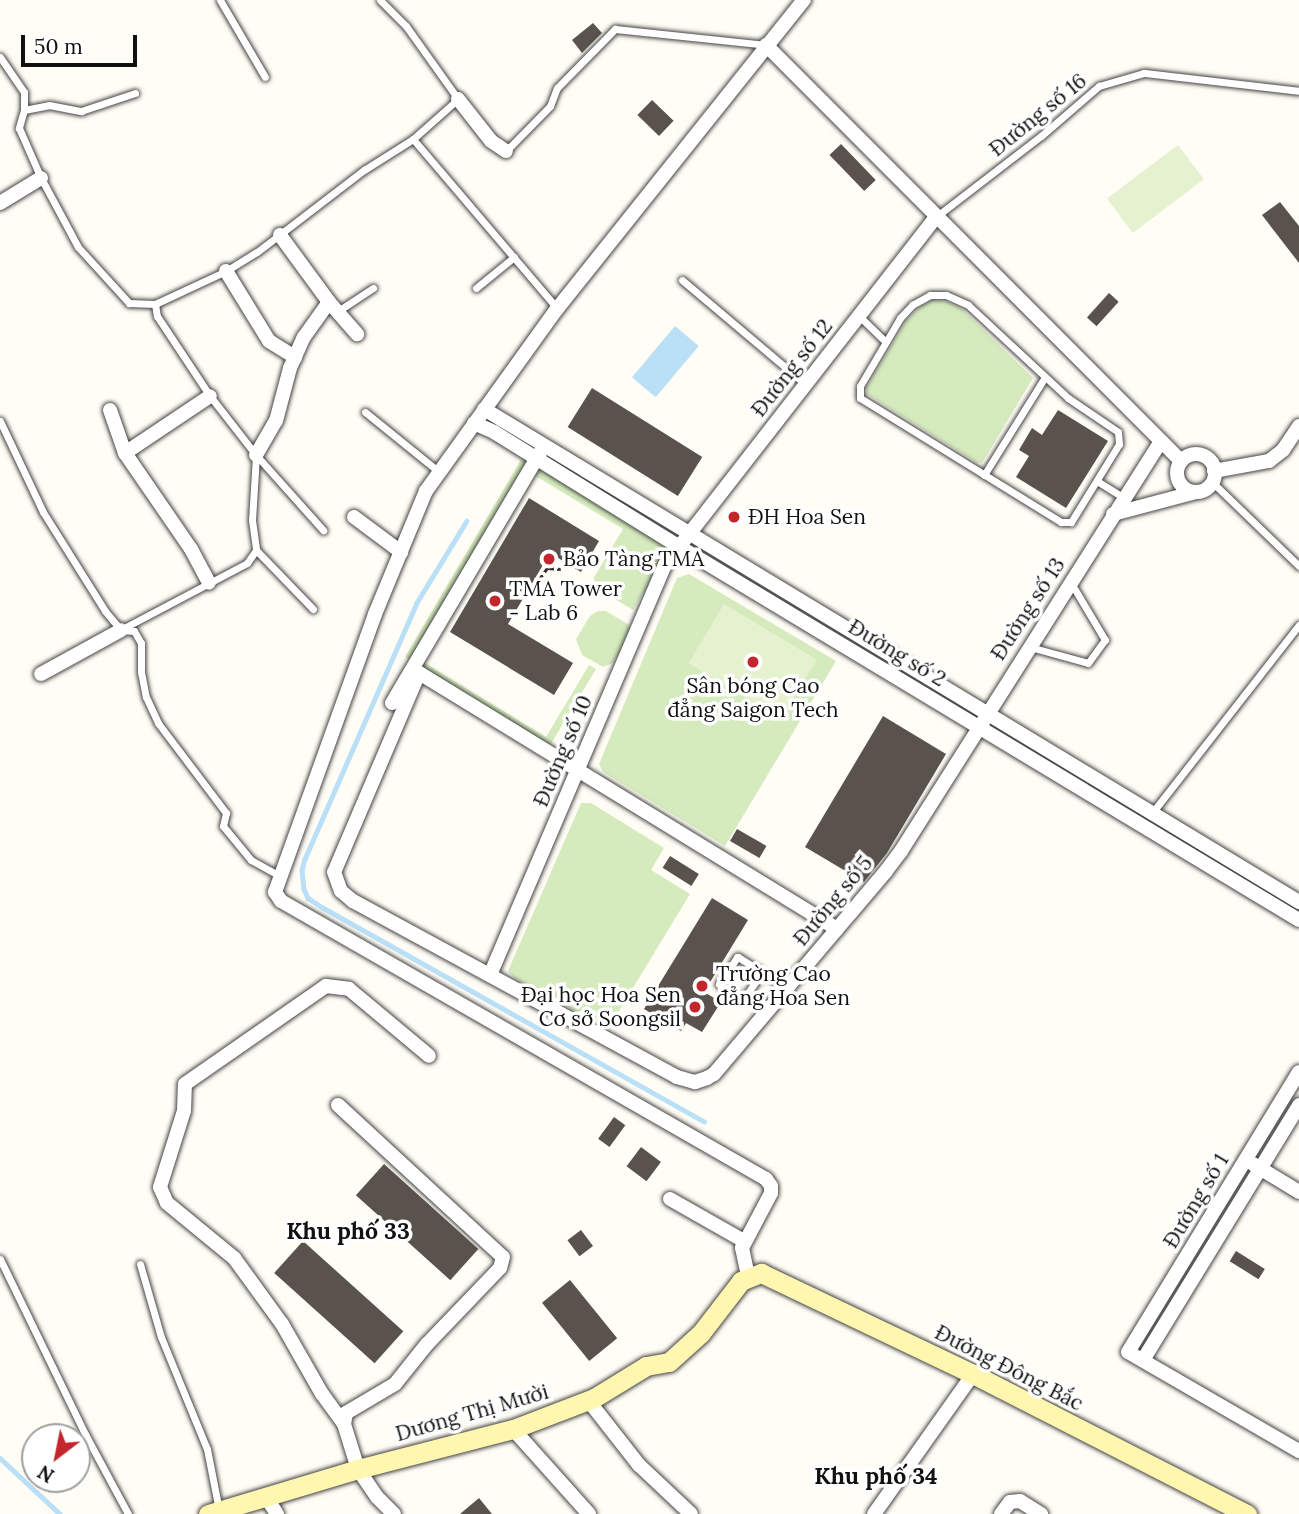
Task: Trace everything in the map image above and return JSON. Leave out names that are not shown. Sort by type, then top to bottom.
[{"type":"street","points":[[748,1276],[742,1255],[744,1241],[771,1193],[771,1186],[766,1179],[281,901],[275,892],[426,491],[557,309],[804,0]]},
{"type":"street","points":[[766,45],[1181,461]]},
{"type":"street","points":[[458,99],[491,141],[506,151]]},
{"type":"street","points":[[0,203],[41,178]]},
{"type":"street","name":"Đường số 12","points":[[678,546],[937,216]]},
{"type":"street","points":[[280,235],[333,307],[357,334]]},
{"type":"street","points":[[226,271],[269,341],[295,357]]},
{"type":"street","points":[[256,455],[276,421],[295,357],[315,318],[333,307]]},
{"type":"street","points":[[125,453],[210,396]]},
{"type":"street","name":"Đường số 2","points":[[484,409],[540,452],[678,546],[819,622],[983,719],[1152,813],[1299,902]]},
{"type":"street","points":[[110,410],[125,453],[191,549],[209,583]]},
{"type":"street","name":"Đường số 2","points":[[474,423],[540,452],[687,534],[819,622]]},
{"type":"street","points":[[1113,514],[1269,461],[1288,445],[1299,426]]},
{"type":"street","name":"Đường số 13","points":[[983,719],[1161,441]]},
{"type":"street","points":[[392,703],[540,452]]},
{"type":"street","points":[[1191,455],[1203,456],[1212,463],[1209,481],[1189,490],[1180,483],[1177,472],[1181,461],[1191,455]]},
{"type":"street","points":[[354,517],[401,552]]},
{"type":"street","name":"Đường số 10","points":[[490,975],[666,565],[678,546]]},
{"type":"street","points":[[41,674],[121,630]]},
{"type":"street","points":[[490,975],[353,901],[341,891],[335,878],[337,859],[419,673],[837,929]]},
{"type":"street","name":"Đường số 2","points":[[983,719],[1299,920]]},
{"type":"street","name":"Đường số 5","points":[[490,975],[677,1077],[695,1082],[714,1074],[901,851],[983,719]]},
{"type":"street","points":[[394,1514],[377,1497],[358,1469],[344,1424],[322,1394],[282,1324],[234,1258],[167,1203],[160,1187],[184,1111],[185,1084],[326,986],[349,989],[429,1056]]},
{"type":"street","name":"Đường số 1","points":[[1299,1072],[1128,1352],[1143,1360],[1299,1105]]},
{"type":"street","points":[[338,1105],[503,1257],[500,1268],[427,1344],[395,1384],[346,1413],[344,1424]]},
{"type":"street","points":[[1246,1160],[1299,1192]]},
{"type":"street","points":[[670,1199],[744,1241]]},
{"type":"street","points":[[1185,1260],[1199,1269]]},
{"type":"street","name":"Đường Đông Bắc","points":[[748,1276],[761,1273],[773,1276],[973,1374],[1247,1514]]},
{"type":"street","name":"Dương Thị Mười","points":[[216,1513],[358,1469],[513,1429],[588,1400],[646,1366],[669,1362],[701,1333],[748,1276]]},
{"type":"street","points":[[1143,1360],[1299,1451]]},
{"type":"street","points":[[874,1514],[973,1374]]},
{"type":"street","points":[[588,1400],[639,1465],[691,1514]]},
{"type":"street","points":[[513,1429],[589,1514]]},
{"type":"street","points":[[266,1497],[277,1514]]},
{"type":"street","points":[[1001,1514],[1010,1502],[1020,1501],[1041,1514]]},
{"type":"lane","points":[[220,0],[265,78]]},
{"type":"lane","points":[[0,57],[24,92],[24,110],[19,128],[41,178],[78,247],[103,278],[129,303],[155,304],[226,271],[280,235],[364,170],[413,139],[458,99],[406,26],[380,0]]},
{"type":"lane","points":[[506,151],[550,106],[557,88],[615,29],[766,45]]},
{"type":"lane","name":"Đường số 16","points":[[937,216],[1041,136],[1099,86],[1144,73],[1299,91]]},
{"type":"lane","points":[[24,110],[50,105],[81,111],[135,93]]},
{"type":"lane","points":[[413,139],[557,309]]},
{"type":"lane","points":[[475,288],[514,257]]},
{"type":"lane","points":[[682,280],[806,385]]},
{"type":"lane","points":[[333,307],[373,288]]},
{"type":"lane","points":[[930,295],[946,295],[974,310],[1068,398],[1116,430],[1121,436],[1074,519],[1066,523],[860,398],[860,386],[886,342],[912,305],[930,295]]},
{"type":"lane","points":[[155,304],[157,316],[210,396],[256,455],[323,530]]},
{"type":"lane","points":[[859,316],[886,342]]},
{"type":"lane","points":[[984,475],[1045,377]]},
{"type":"lane","points":[[365,412],[439,472]]},
{"type":"lane","points":[[0,421],[43,512],[105,611],[121,630],[134,631],[141,643],[141,672],[146,697],[158,723],[226,813],[223,826],[251,860],[280,876]]},
{"type":"lane","points":[[256,455],[253,520],[256,550],[313,610]]},
{"type":"lane","points":[[1097,481],[1139,507]]},
{"type":"lane","points":[[1209,481],[1299,566]]},
{"type":"lane","points":[[121,630],[247,563],[256,550]]},
{"type":"lane","points":[[1029,646],[1088,663],[1105,640],[1070,582]]},
{"type":"lane","points":[[1152,813],[1299,625]]},
{"type":"lane","points":[[762,972],[744,999],[719,984],[734,957],[762,972],[787,988]]},
{"type":"lane","points":[[0,1259],[85,1434],[128,1514]]},
{"type":"lane","points":[[140,1264],[161,1337],[207,1449],[216,1513]]},
{"type":"path","points":[[545,596],[531,588],[547,568],[561,569]]},
{"type":"green space","points":[[1178,145],[1204,179],[1133,233],[1107,199]]},
{"type":"green space","points":[[934,300],[962,309],[1033,378],[982,463],[976,462],[867,394],[867,387],[906,321],[921,306]]},
{"type":"green space","points":[[522,458],[671,547],[633,610],[590,584],[623,529],[524,469],[412,655],[546,737],[589,665],[596,669],[549,747],[405,657]]},
{"type":"green space","points":[[689,574],[836,661],[725,846],[603,772],[599,764],[677,578]]},
{"type":"green space","name":"Sân bóng Cao đẳng Saigon Tech","points":[[724,604],[817,660],[781,719],[688,663]]},
{"type":"green space","points":[[598,611],[606,611],[629,625],[632,633],[613,663],[603,667],[582,655],[576,639],[590,616]]},
{"type":"green space","points":[[581,803],[591,803],[664,848],[651,870],[690,894],[608,1029],[514,978],[508,971]]},
{"type":"water","points":[[675,326],[699,346],[656,397],[632,377]]},
{"type":"building","points":[[593,23],[602,33],[582,53],[572,40]]},
{"type":"building","points":[[652,100],[674,121],[659,136],[637,115]]},
{"type":"building","points":[[841,144],[876,180],[864,191],[829,155]]},
{"type":"building","points":[[1280,202],[1299,226],[1299,263],[1262,215]]},
{"type":"building","points":[[1109,293],[1119,302],[1097,326],[1087,318]]},
{"type":"building","points":[[592,388],[702,457],[678,496],[568,427]]},
{"type":"building","points":[[1058,410],[1108,441],[1066,508],[1016,477],[1029,456],[1019,450],[1032,428],[1042,435]]},
{"type":"building","name":"TMA Tower - Lab 6","points":[[529,498],[599,541],[581,572],[550,553],[508,624],[573,663],[554,695],[450,632]]},
{"type":"building","points":[[883,716],[946,754],[887,853],[864,882],[805,847]]},
{"type":"building","points":[[737,829],[766,846],[759,858],[730,841]]},
{"type":"building","points":[[670,856],[699,874],[691,886],[663,868]]},
{"type":"building","points":[[712,898],[748,920],[704,992],[721,1002],[702,1032],[686,1023],[681,1031],[644,1009]]},
{"type":"building","points":[[614,1117],[625,1125],[609,1147],[598,1139]]},
{"type":"building","points":[[641,1147],[661,1162],[647,1181],[627,1166]]},
{"type":"building","points":[[384,1164],[478,1249],[450,1280],[356,1195]]},
{"type":"building","points":[[581,1230],[593,1246],[579,1256],[567,1240]]},
{"type":"building","points":[[303,1241],[403,1331],[375,1363],[274,1273]]},
{"type":"building","points":[[1236,1251],[1265,1269],[1258,1279],[1230,1261]]},
{"type":"building","points":[[570,1280],[617,1338],[589,1361],[542,1303]]},
{"type":"building","points":[[479,1498],[492,1514],[460,1514]]},
{"type":"waterway","points":[[467,521],[417,603],[305,859],[302,870],[304,889],[308,898],[322,907],[704,1121]]},
{"type":"waterway","points":[[0,1458],[60,1514]]},
{"type":"place","name":"ĐH Hoa Sen","points":[[734,517]]},
{"type":"place","name":"Bảo Tàng TMA","points":[[549,559]]},
{"type":"place","name":"TMA Tower - Lab 6","points":[[495,601]]},
{"type":"place","name":"Sân bóng Cao đẳng Saigon Tech","points":[[753,662]]},
{"type":"place","name":"Trường Cao đẳng Hoa Sen","points":[[702,986]]},
{"type":"place","name":"Đại học Hoa Sen Cơ sở Soongsil","points":[[695,1007]]},
{"type":"district","name":"Khu phố 33","points":[[348,1231]]},
{"type":"district","name":"Khu phố 34","points":[[876,1476]]}]
